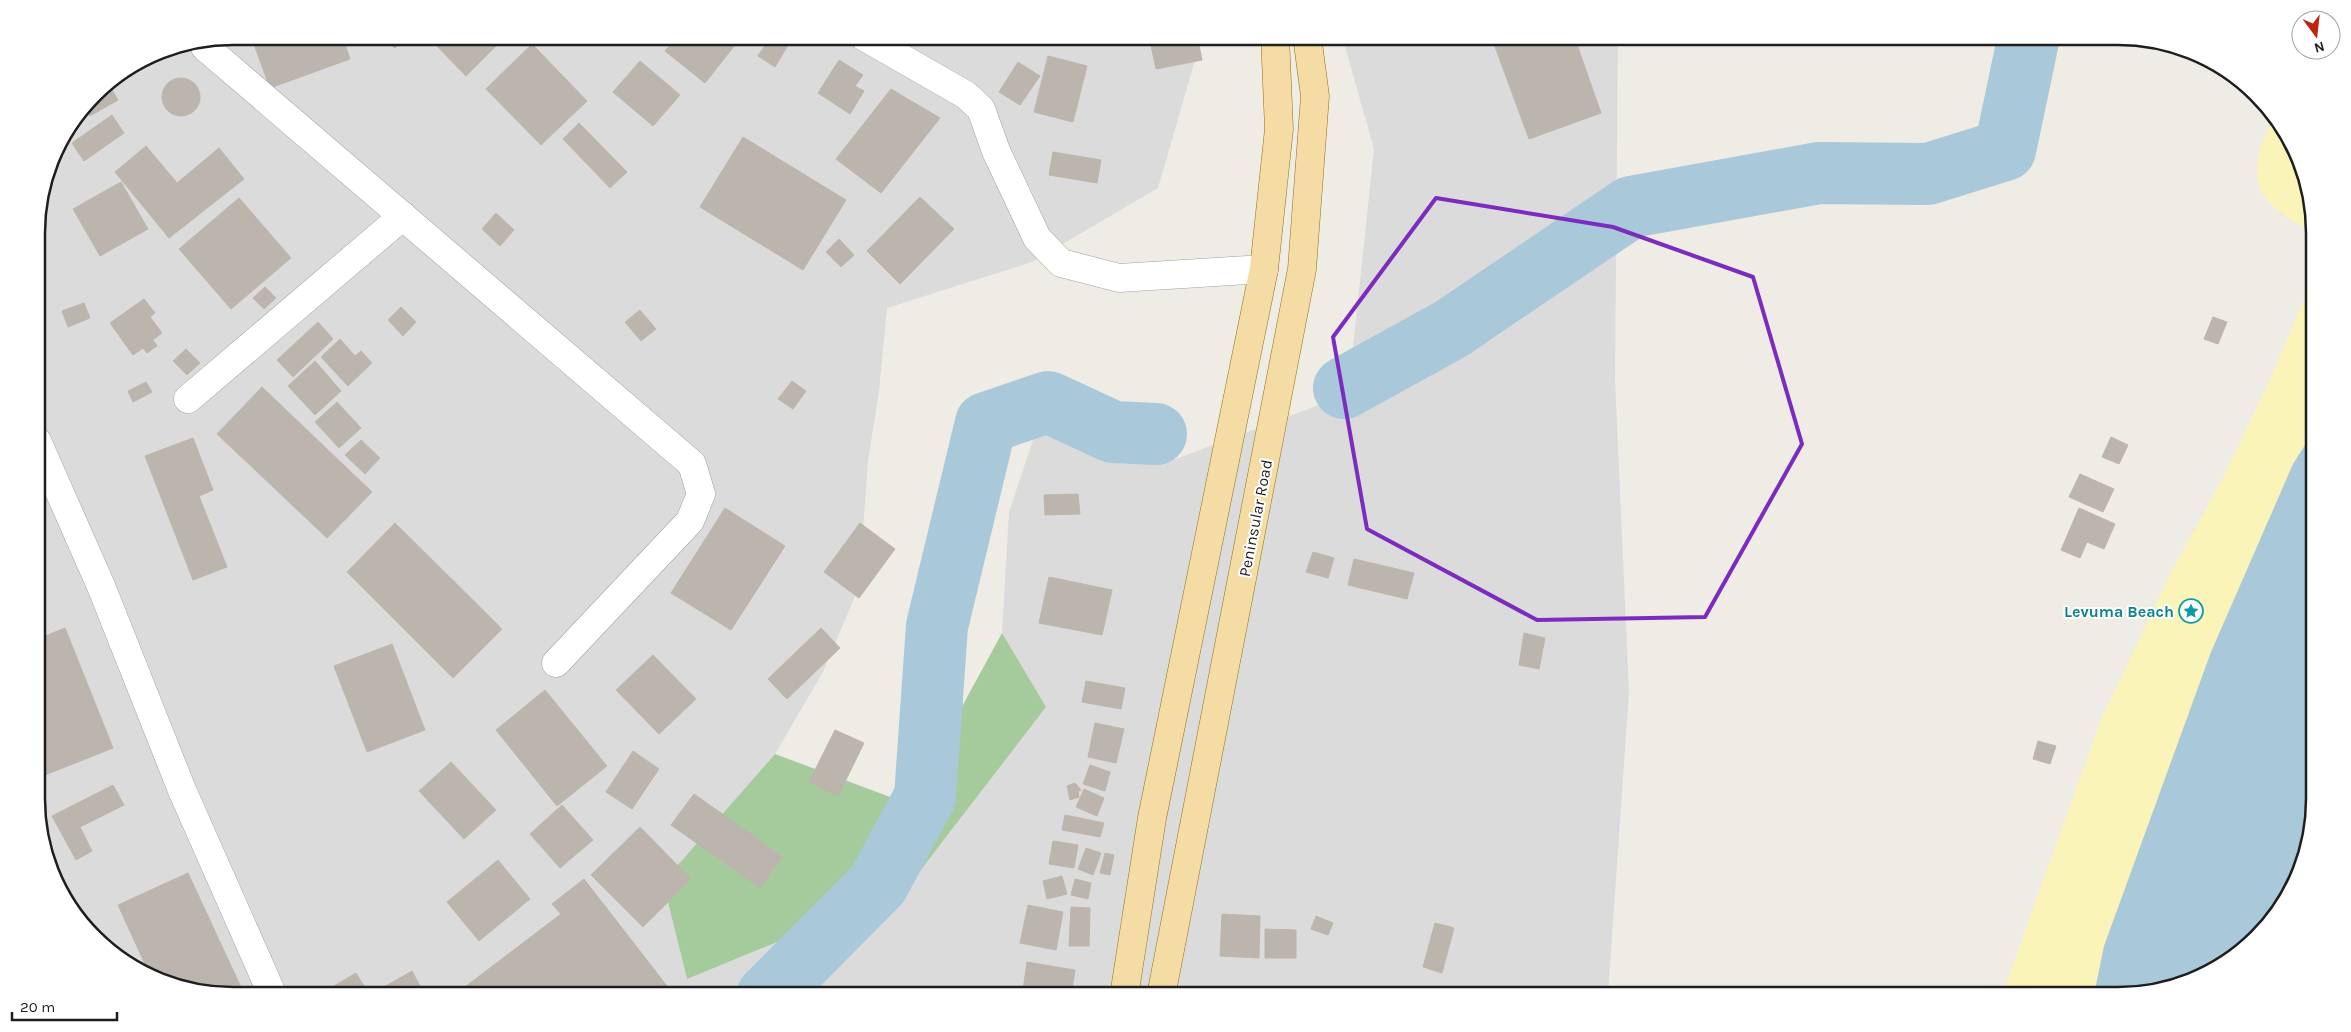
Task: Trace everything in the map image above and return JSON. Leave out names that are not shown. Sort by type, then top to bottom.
[{"type":"main road","points":[[1125,987],[1152,818],[1264,269],[1279,129],[1275,45]]},
{"type":"main road","name":"Peninsular Road","points":[[1163,987],[1302,269],[1315,96],[1308,45]]},
{"type":"street","points":[[879,45],[966,95],[981,109],[996,151],[1037,238],[1061,263],[1119,278],[1264,269]]},
{"type":"street","points":[[206,48],[692,464],[702,494],[690,521],[556,663]]},
{"type":"street","points":[[188,399],[403,216]]},
{"type":"street","points":[[45,459],[101,586],[182,790],[269,987]]},
{"type":"highlighted area","points":[[1436,198],[1613,227],[1753,277],[1802,444],[1705,617],[1537,620],[1367,529],[1333,337]]},
{"type":"shaded area","points":[[221,45],[1199,45],[1158,188],[1032,262],[887,308],[879,391],[868,461],[859,587],[823,672],[775,754],[663,882],[687,979],[1046,708],[1002,633],[1009,512],[1038,425],[1176,459],[1348,394],[1374,149],[1345,45],[1618,45],[1615,380],[1629,692],[1609,987],[221,987],[185,981],[161,973],[139,962],[100,932],[70,893],[59,871],[51,847],[45,811],[45,221],[51,185],[59,161],[70,139],[92,109],[109,92],[139,70],[161,59],[185,51]]},
{"type":"green space","points":[[1002,633],[1046,707],[906,889],[687,979],[663,882],[775,754],[909,804]]},
{"type":"sand","points":[[2271,124],[2281,139],[2292,161],[2300,185],[2306,230],[2280,212],[2262,193],[2257,171],[2258,160]]},
{"type":"sand","name":"Levuma Beach","points":[[2306,295],[2306,444],[2293,464],[2104,946],[2096,987],[2005,987],[2102,717],[2173,569],[2226,472],[2271,377]]},
{"type":"water","points":[[2306,444],[2306,811],[2300,847],[2292,871],[2281,893],[2259,923],[2242,940],[2212,962],[2190,973],[2166,981],[2130,987],[2096,987],[2104,946],[2211,652],[2293,464]]},
{"type":"building","points":[[254,45],[345,45],[350,59],[270,88]]},
{"type":"building","points":[[436,45],[497,45],[466,76]]},
{"type":"building","points":[[533,45],[587,101],[541,145],[486,89]]},
{"type":"building","points":[[670,45],[735,45],[705,83],[665,51]]},
{"type":"building","points":[[765,45],[788,45],[775,67],[758,56]]},
{"type":"building","points":[[1151,45],[1199,45],[1202,60],[1156,69]]},
{"type":"building","points":[[1494,45],[1577,45],[1601,113],[1529,139]]},
{"type":"building","points":[[1048,56],[1087,66],[1073,122],[1034,112]]},
{"type":"building","points":[[839,60],[863,75],[855,86],[864,91],[850,114],[818,93]]},
{"type":"building","points":[[640,61],[680,95],[653,126],[613,92]]},
{"type":"building","points":[[1018,62],[1040,76],[1020,105],[999,92]]},
{"type":"building","points":[[181,78],[194,84],[200,97],[194,110],[181,116],[168,110],[162,97],[168,84]]},
{"type":"building","points":[[891,89],[940,118],[881,193],[836,159]]},
{"type":"building","points":[[112,90],[118,100],[90,116],[88,114],[92,109]]},
{"type":"building","points":[[112,115],[124,133],[84,161],[72,143]]},
{"type":"building","points":[[579,123],[627,172],[610,188],[563,139]]},
{"type":"building","points":[[743,137],[846,200],[803,270],[700,207]]},
{"type":"building","points":[[146,146],[177,183],[219,148],[244,179],[169,238],[115,172]]},
{"type":"building","points":[[1053,152],[1101,160],[1097,183],[1049,175]]},
{"type":"building","points":[[121,182],[148,229],[100,256],[73,209]]},
{"type":"building","points":[[920,197],[954,229],[900,284],[867,251]]},
{"type":"building","points":[[239,198],[291,258],[231,309],[179,249]]},
{"type":"building","points":[[496,213],[514,230],[500,246],[482,229]]},
{"type":"building","points":[[839,239],[854,255],[841,267],[826,252]]},
{"type":"building","points":[[265,287],[276,298],[264,309],[253,298]]},
{"type":"building","points":[[144,299],[155,313],[150,317],[162,333],[153,340],[157,346],[147,353],[143,348],[133,355],[110,323]]},
{"type":"building","points":[[84,303],[90,318],[68,327],[62,311]]},
{"type":"building","points":[[401,307],[416,322],[403,336],[388,320]]},
{"type":"building","points":[[640,310],[656,329],[641,341],[625,322]]},
{"type":"building","points":[[2213,317],[2227,322],[2218,344],[2204,339]]},
{"type":"building","points":[[318,322],[333,339],[293,377],[277,360]]},
{"type":"building","points":[[340,339],[355,356],[361,351],[372,363],[348,386],[321,357]]},
{"type":"building","points":[[186,349],[200,363],[187,375],[173,361]]},
{"type":"building","points":[[315,361],[341,391],[315,415],[288,386]]},
{"type":"building","points":[[792,381],[806,391],[793,409],[778,399]]},
{"type":"building","points":[[146,382],[152,392],[133,402],[128,391]]},
{"type":"building","points":[[262,387],[372,492],[327,538],[217,434]]},
{"type":"building","points":[[337,402],[361,428],[339,448],[315,422]]},
{"type":"building","points":[[2111,437],[2128,445],[2119,464],[2102,457]]},
{"type":"building","points":[[193,438],[213,490],[199,496],[227,567],[193,580],[145,456]]},
{"type":"building","points":[[361,440],[380,458],[365,474],[345,455]]},
{"type":"building","points":[[2080,474],[2114,489],[2103,512],[2069,497]]},
{"type":"building","points":[[1078,494],[1080,514],[1045,515],[1044,495]]},
{"type":"building","points":[[725,508],[785,546],[731,630],[671,593]]},
{"type":"building","points":[[2079,508],[2115,524],[2104,549],[2087,542],[2080,558],[2061,550]]},
{"type":"building","points":[[395,523],[502,629],[453,678],[347,572]]},
{"type":"building","points":[[860,523],[895,549],[859,598],[824,572]]},
{"type":"building","points":[[1313,552],[1334,558],[1328,578],[1306,572]]},
{"type":"building","points":[[1354,559],[1414,573],[1407,599],[1348,585]]},
{"type":"building","points":[[1049,577],[1112,590],[1102,635],[1039,623]]},
{"type":"building","points":[[65,628],[113,748],[45,775],[45,636]]},
{"type":"building","points":[[821,628],[840,648],[787,699],[768,679]]},
{"type":"building","points":[[1524,633],[1545,638],[1539,669],[1519,665]]},
{"type":"building","points":[[392,644],[425,730],[367,752],[334,666]]},
{"type":"building","points":[[653,655],[696,699],[659,734],[616,690]]},
{"type":"building","points":[[1086,681],[1125,688],[1121,709],[1082,702]]},
{"type":"building","points":[[545,690],[607,766],[557,806],[496,730]]},
{"type":"building","points":[[1095,723],[1124,729],[1116,763],[1088,757]]},
{"type":"building","points":[[835,730],[864,743],[838,796],[809,782]]},
{"type":"building","points":[[2038,741],[2056,746],[2050,764],[2033,759]]},
{"type":"building","points":[[633,751],[659,769],[632,809],[606,792]]},
{"type":"building","points":[[451,762],[496,810],[464,839],[419,791]]},
{"type":"building","points":[[1090,765],[1110,772],[1105,791],[1083,784]]},
{"type":"building","points":[[1075,783],[1081,790],[1078,791],[1079,797],[1070,800],[1067,786]]},
{"type":"building","points":[[113,785],[124,805],[80,827],[92,851],[76,860],[52,816]]},
{"type":"building","points":[[1084,789],[1104,798],[1097,816],[1076,807]]},
{"type":"building","points":[[694,794],[783,857],[760,888],[671,825]]},
{"type":"building","points":[[562,805],[593,840],[560,868],[530,834]]},
{"type":"building","points":[[1065,815],[1104,823],[1100,837],[1062,830]]},
{"type":"building","points":[[640,827],[691,879],[643,927],[591,875]]},
{"type":"building","points":[[1053,841],[1078,845],[1074,868],[1049,864]]},
{"type":"building","points":[[1086,848],[1101,853],[1093,875],[1078,869]]},
{"type":"building","points":[[1105,853],[1114,855],[1110,875],[1100,873]]},
{"type":"building","points":[[498,860],[530,899],[479,941],[447,902]]},
{"type":"building","points":[[188,873],[241,987],[221,987],[185,981],[146,966],[118,905]]},
{"type":"building","points":[[1062,876],[1067,894],[1047,899],[1043,881]]},
{"type":"building","points":[[584,879],[667,986],[465,987],[561,914],[552,904]]},
{"type":"building","points":[[1075,879],[1091,883],[1088,899],[1071,895]]},
{"type":"building","points":[[1028,905],[1063,912],[1056,950],[1020,943]]},
{"type":"building","points":[[1071,907],[1090,908],[1089,946],[1069,946]]},
{"type":"building","points":[[1222,914],[1260,916],[1259,958],[1220,956]]},
{"type":"building","points":[[1316,916],[1333,923],[1328,935],[1311,929]]},
{"type":"building","points":[[1435,923],[1454,928],[1442,973],[1423,967]]},
{"type":"building","points":[[1265,929],[1296,930],[1296,958],[1265,958]]},
{"type":"building","points":[[1027,962],[1075,970],[1072,987],[1023,987]]},
{"type":"building","points":[[412,971],[420,987],[384,987]]},
{"type":"building","points":[[356,973],[365,987],[332,987]]},
{"type":"waterway","points":[[1344,388],[1451,329],[1631,207],[1819,173],[1928,174],[2005,150],[2027,45]]},
{"type":"waterway","points":[[776,987],[878,884],[925,797],[937,626],[986,423],[1048,402],[1113,432],[1156,434]]},
{"type":"place","name":"Levuma Beach","points":[[2191,611]]}]
